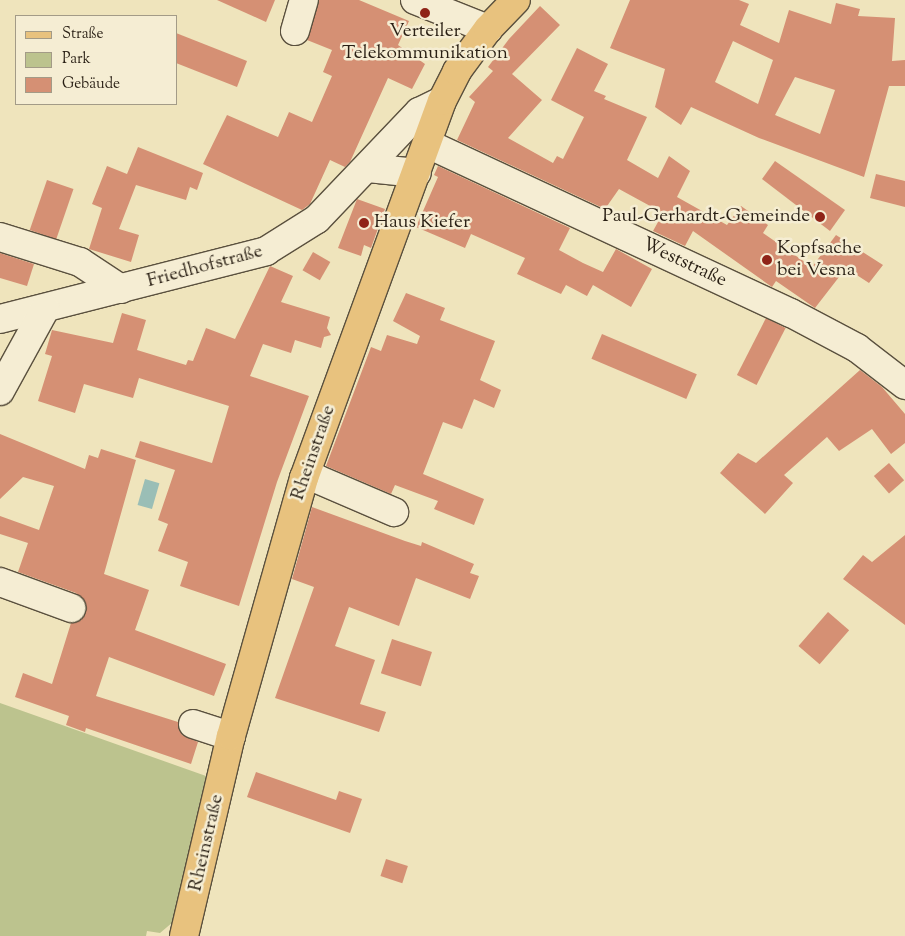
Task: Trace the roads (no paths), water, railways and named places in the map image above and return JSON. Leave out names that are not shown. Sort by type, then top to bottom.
[{"type":"main road","name":"Rheinstraße","points":[[184,936],[231,736],[304,478],[428,144],[442,101],[457,71],[488,28],[516,0]]},
{"type":"street","points":[[295,31],[304,0]]},
{"type":"street","points":[[415,0],[488,28]]},
{"type":"street","name":"Friedhofstraße","points":[[0,319],[266,251],[300,233],[368,168],[420,112],[442,101]]},
{"type":"street","name":"Weststraße","points":[[428,144],[791,313],[857,348],[905,385]]},
{"type":"street","points":[[368,168],[417,174]]},
{"type":"street","points":[[0,237],[80,262],[121,289]]},
{"type":"street","points":[[0,391],[45,309]]},
{"type":"street","points":[[304,478],[317,479],[394,512]]},
{"type":"street","points":[[0,582],[71,608]]},
{"type":"street","points":[[193,724],[231,736]]},
{"type":"water","points":[[145,479],[159,483],[152,509],[138,505]]},
{"type":"place","name":"Verteiler Telekommunikation","points":[[425,13]]},
{"type":"place","name":"Paul-Gerhardt-Gemeinde","points":[[820,217]]},
{"type":"place","name":"Haus Kiefer","points":[[364,223]]},
{"type":"place","name":"Kopfsache bei Vesna","points":[[767,260]]}]
